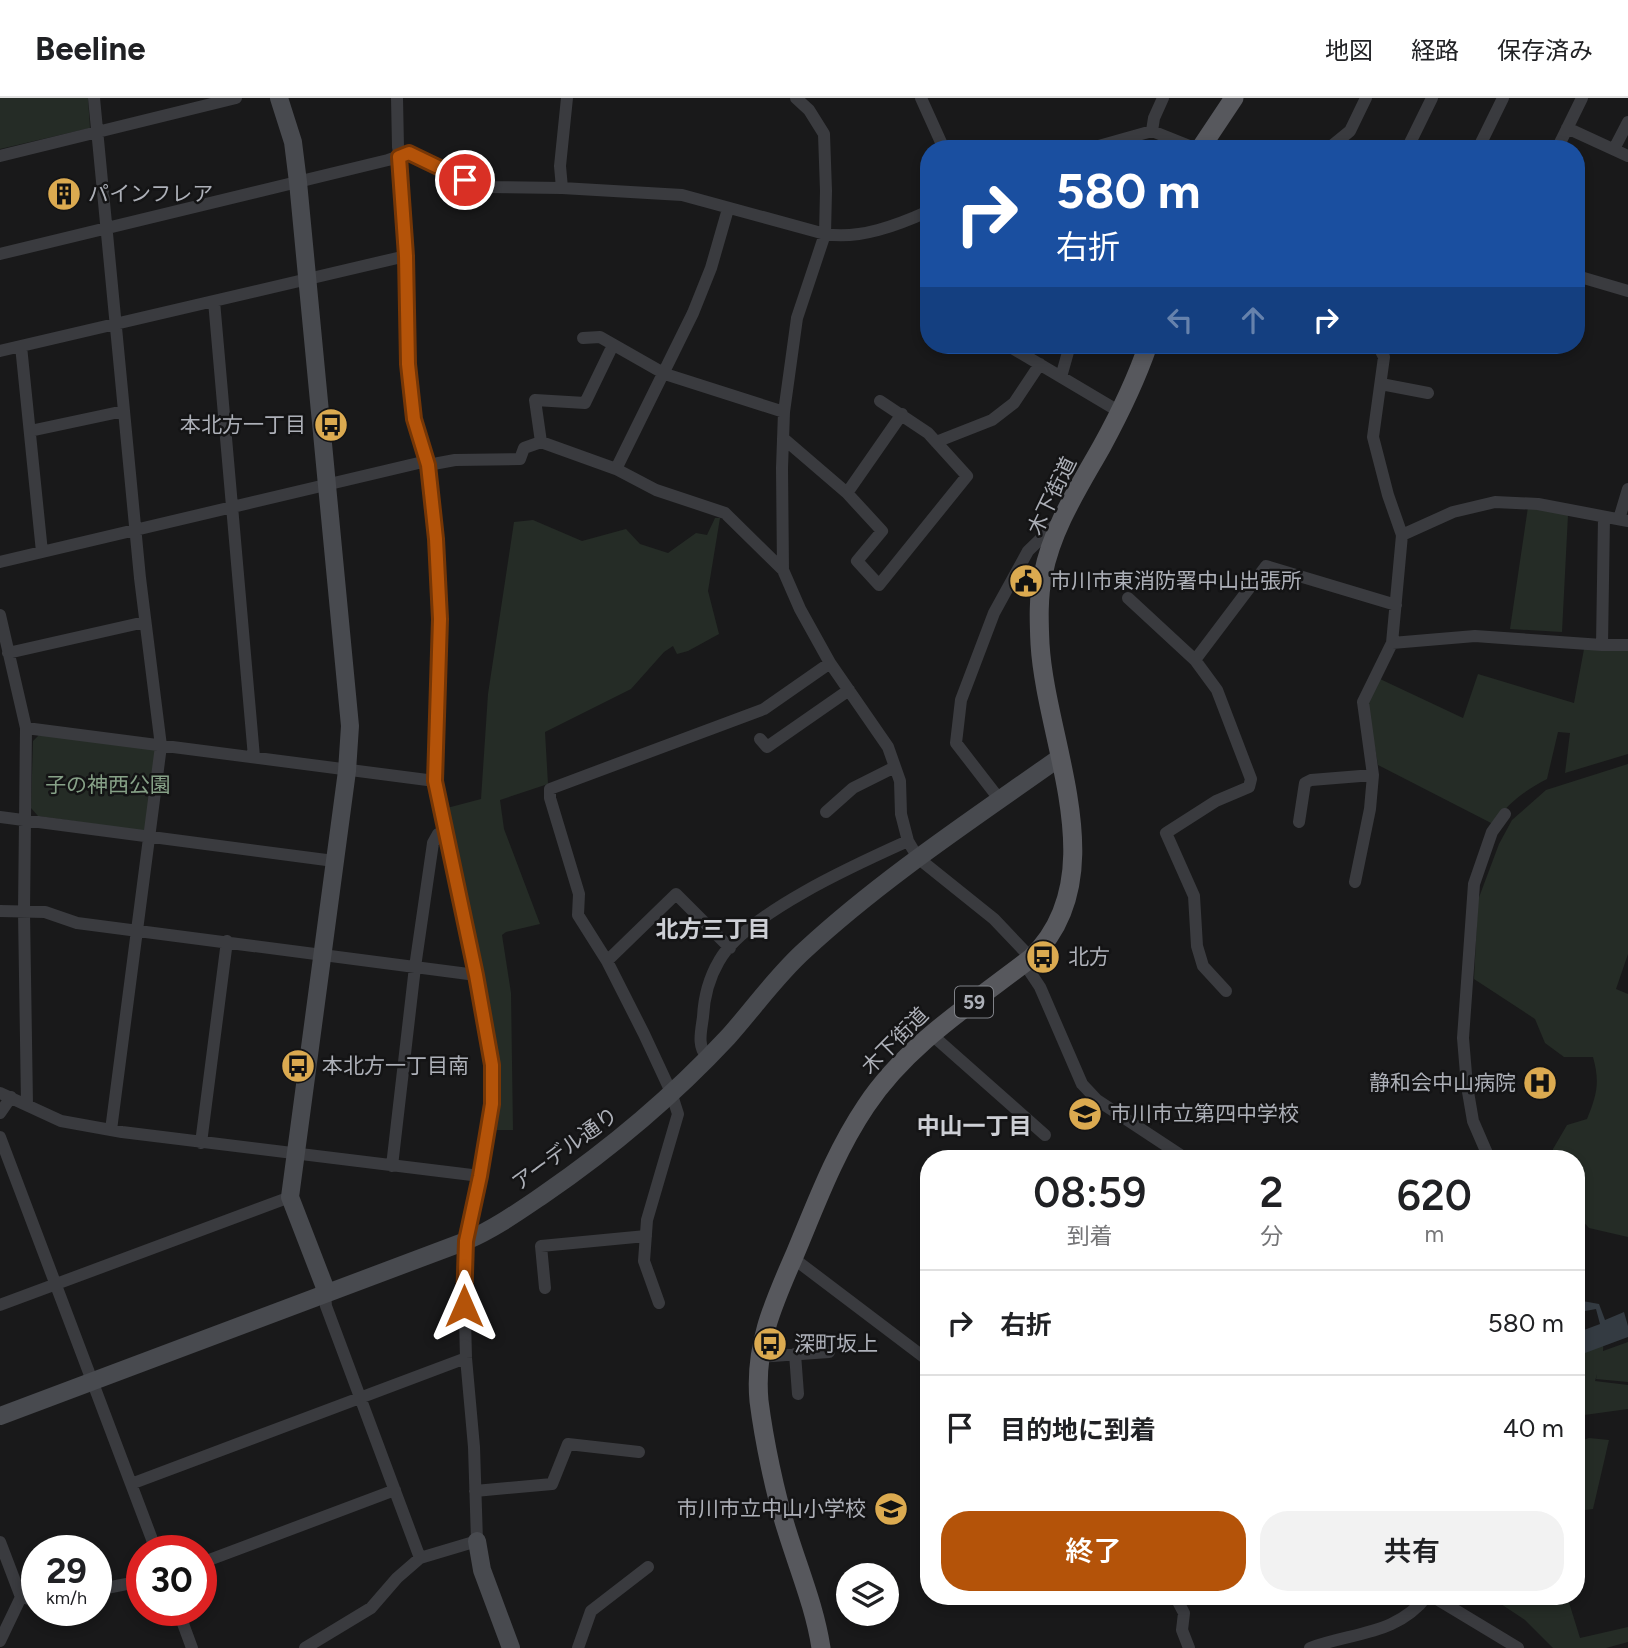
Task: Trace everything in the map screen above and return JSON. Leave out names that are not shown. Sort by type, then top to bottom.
[{"type":"main road","points":[[1205,140],[1234,98]]},
{"type":"main road","name":"木下街道","points":[[821,1648],[815,1616],[780,1503],[760,1404],[759,1357],[767,1320],[840,1150],[866,1104],[889,1076],[931,1034],[1028,961],[1054,931],[1070,892],[1074,860],[1072,825],[1040,646],[1042,576],[1062,518],[1120,412],[1145,354]]},
{"type":"street","points":[[94,98],[135,530],[161,746],[111,1130]]},
{"type":"street","points":[[0,156],[236,98]]},
{"type":"street","points":[[279,98],[293,142],[298,182],[350,726],[347,771],[290,1197],[324,1285],[326,1306],[420,1558]]},
{"type":"street","points":[[397,98],[406,256],[408,364],[414,419],[428,463],[436,539],[440,619],[435,781],[492,1065],[492,1104],[466,1241],[464,1280],[477,1541],[482,1570],[511,1648]]},
{"type":"street","points":[[562,188],[560,166],[567,98]]},
{"type":"street","points":[[921,98],[939,140]]},
{"type":"street","points":[[1152,131],[1154,118],[1163,98]]},
{"type":"street","points":[[1339,140],[1350,131],[1366,98]]},
{"type":"street","points":[[1411,140],[1432,98]]},
{"type":"street","points":[[1482,140],[1503,98]]},
{"type":"street","points":[[1561,140],[1581,98]]},
{"type":"street","points":[[783,570],[784,412],[797,318],[825,234],[824,134],[803,100]]},
{"type":"street","points":[[1614,149],[1628,122]]},
{"type":"street","points":[[1567,128],[1628,156]]},
{"type":"street","points":[[1120,140],[1152,131],[1176,140]]},
{"type":"street","points":[[0,254],[409,153],[483,187],[562,188],[682,195],[845,238],[920,215]]},
{"type":"street","points":[[616,469],[693,313],[728,209]]},
{"type":"street","points":[[0,351],[406,256]]},
{"type":"street","points":[[1585,278],[1628,291]]},
{"type":"street","points":[[214,301],[254,757]]},
{"type":"street","points":[[583,338],[600,337],[664,374],[784,412]]},
{"type":"street","points":[[21,345],[42,552]]},
{"type":"street","points":[[541,442],[535,400],[585,403],[613,345]]},
{"type":"street","points":[[1024,354],[1120,412]]},
{"type":"street","points":[[1061,377],[1067,354]]},
{"type":"street","points":[[1354,882],[1370,809],[1373,775],[1363,702],[1392,643],[1402,535],[1373,437],[1382,354]]},
{"type":"street","points":[[936,442],[992,420],[1014,402],[1040,364]]},
{"type":"street","points":[[1381,384],[1428,393]]},
{"type":"street","points":[[783,438],[847,493],[882,531],[857,561],[879,585],[967,476],[928,433],[880,401]]},
{"type":"street","points":[[30,431],[124,411]]},
{"type":"street","points":[[847,493],[902,414]]},
{"type":"street","points":[[0,562],[327,483],[428,463],[455,460],[520,460],[524,448],[541,442],[616,469],[656,490],[725,513],[783,570],[800,609],[830,663],[888,747],[900,781],[901,814],[908,841],[918,858],[994,919],[1028,961],[1082,1084],[1097,1100],[1173,1150]]},
{"type":"street","points":[[1402,535],[1453,512],[1495,502],[1538,504],[1624,520],[1628,489]]},
{"type":"street","points":[[1602,645],[1605,517]]},
{"type":"street","points":[[1000,800],[956,743],[961,700],[995,613],[1028,551],[1062,518]]},
{"type":"street","points":[[1195,660],[1266,566],[1396,605]]},
{"type":"street","points":[[1128,598],[1195,660],[1217,690],[1251,779],[1249,787],[1216,801],[1166,833],[1194,896],[1196,946],[1203,966],[1226,991]]},
{"type":"street","points":[[1,622],[26,728],[24,912],[27,1104]]},
{"type":"street","points":[[8,653],[145,622]]},
{"type":"street","points":[[1392,643],[1475,636],[1628,645]]},
{"type":"street","points":[[659,1303],[644,1261],[646,1236],[651,1208],[678,1114],[671,1092],[607,961],[578,915],[579,894],[550,798],[550,789],[764,709],[830,663]]},
{"type":"street","points":[[760,739],[767,747],[849,690]]},
{"type":"street","points":[[26,728],[435,781]]},
{"type":"street","name":"アーデル通り","points":[[0,1416],[490,1230],[568,1177],[630,1130],[728,1036],[800,955],[918,858],[1059,758]]},
{"type":"street","points":[[826,812],[853,788],[895,767]]},
{"type":"street","points":[[1299,822],[1305,783],[1311,780],[1373,775]]},
{"type":"street","points":[[1486,1150],[1473,1121],[1463,1038],[1474,884],[1492,832],[1505,814]]},
{"type":"street","points":[[0,817],[334,862]]},
{"type":"street","points":[[392,1166],[415,967],[433,843],[438,834],[445,832]]},
{"type":"street","points":[[707,1057],[700,1047],[704,994],[720,959],[748,928],[841,871],[908,841]]},
{"type":"street","points":[[607,961],[676,894],[730,948]]},
{"type":"street","points":[[0,911],[45,912],[77,923],[476,975]]},
{"type":"street","points":[[201,1143],[227,941]]},
{"type":"street","points":[[931,1034],[1045,1135]]},
{"type":"street","points":[[0,1113],[5,1095],[61,1121],[111,1130],[480,1176]]},
{"type":"street","points":[[0,1137],[150,1535]]},
{"type":"street","points":[[0,1305],[290,1197]]},
{"type":"street","points":[[545,1288],[541,1246],[646,1236]]},
{"type":"street","points":[[793,1258],[920,1354]]},
{"type":"street","points":[[759,1357],[829,1352]]},
{"type":"street","points":[[795,1354],[798,1394]]},
{"type":"street","points":[[131,1485],[466,1358]]},
{"type":"street","points":[[475,1491],[552,1483],[568,1444],[639,1452]]},
{"type":"street","points":[[217,1557],[395,1490]]},
{"type":"street","points":[[305,1648],[371,1608],[397,1578],[420,1558],[477,1541]]},
{"type":"street","points":[[0,1542],[21,1597],[0,1641]]},
{"type":"street","points":[[578,1648],[591,1611],[648,1567]]},
{"type":"street","points":[[1180,1605],[1184,1612],[1182,1630],[1189,1648]]},
{"type":"street","points":[[1310,1648],[1402,1621],[1420,1605]]},
{"type":"street","points":[[1445,1605],[1518,1648]]},
{"type":"street","points":[[184,1626],[192,1648]]},
{"type":"green space","points":[[0,98],[88,98],[90,128],[0,149]]},
{"type":"green space","points":[[1528,507],[1568,515],[1562,632],[1510,629]]},
{"type":"green space","points":[[715,518],[720,518],[708,591],[719,634],[677,654],[673,646],[664,652],[631,689],[545,732],[548,784],[500,800],[504,829],[540,924],[502,935],[511,993],[513,1130],[496,1130],[493,1035],[477,944],[447,808],[481,799],[488,694],[514,522],[533,520],[582,541],[626,529],[640,544],[668,553],[696,533],[707,535]]},
{"type":"green space","points":[[1584,649],[1628,649],[1628,754],[1565,773],[1570,733],[1558,732],[1547,779],[1517,798],[1493,824],[1378,765],[1367,703],[1380,679],[1463,718],[1478,674],[1574,703]]},
{"type":"green space","name":"子の神西公園","points":[[39,735],[156,748],[145,829],[143,831],[38,816],[31,808],[33,741]]},
{"type":"green space","points":[[1628,764],[1628,954],[1616,989],[1628,994],[1628,1237],[1589,1228],[1585,1224],[1585,1150],[1553,1150],[1567,1125],[1587,1119],[1596,1088],[1593,1057],[1564,1057],[1545,1043],[1535,1019],[1474,979],[1478,900],[1499,844],[1512,820],[1546,790]]},
{"type":"green space","points":[[1604,1335],[1603,1351],[1628,1342],[1628,1382],[1596,1379],[1597,1374],[1595,1381],[1628,1385],[1628,1409],[1585,1415],[1585,1336]]},
{"type":"green space","points":[[1585,1439],[1609,1440],[1593,1509],[1585,1510]]},
{"type":"green space","points":[[1502,1605],[1570,1605],[1580,1638],[1628,1627],[1628,1642],[1606,1648],[1553,1648],[1525,1620]]},
{"type":"shaded area","points":[[1585,1301],[1599,1304],[1605,1320],[1624,1312],[1628,1337],[1585,1353],[1585,1330],[1600,1324],[1596,1309],[1585,1311]]},
{"type":"place","name":"パインフレア","points":[[64,194]]},
{"type":"place","name":"本北方一丁目","points":[[331,425]]},
{"type":"place","name":"市川市東消防署中山出張所","points":[[1026,581]]},
{"type":"place","name":"北方","points":[[1043,957]]},
{"type":"place","name":"本北方一丁目南","points":[[298,1066]]},
{"type":"place","name":"静和会中山病院","points":[[1540,1083]]},
{"type":"place","name":"市川市立第四中学校","points":[[1085,1114]]},
{"type":"place","name":"深町坂上","points":[[770,1344]]},
{"type":"place","name":"市川市立中山小学校","points":[[891,1509]]},
{"type":"district","name":"北方三丁目","points":[[713,929]]},
{"type":"district","name":"中山一丁目","points":[[974,1126]]},
{"type":"route","points":[[464,1306],[466,1241],[492,1104],[492,1065],[435,781],[440,619],[436,539],[428,465],[414,419],[408,364],[406,256],[399,157],[409,153],[465,180]]}]
